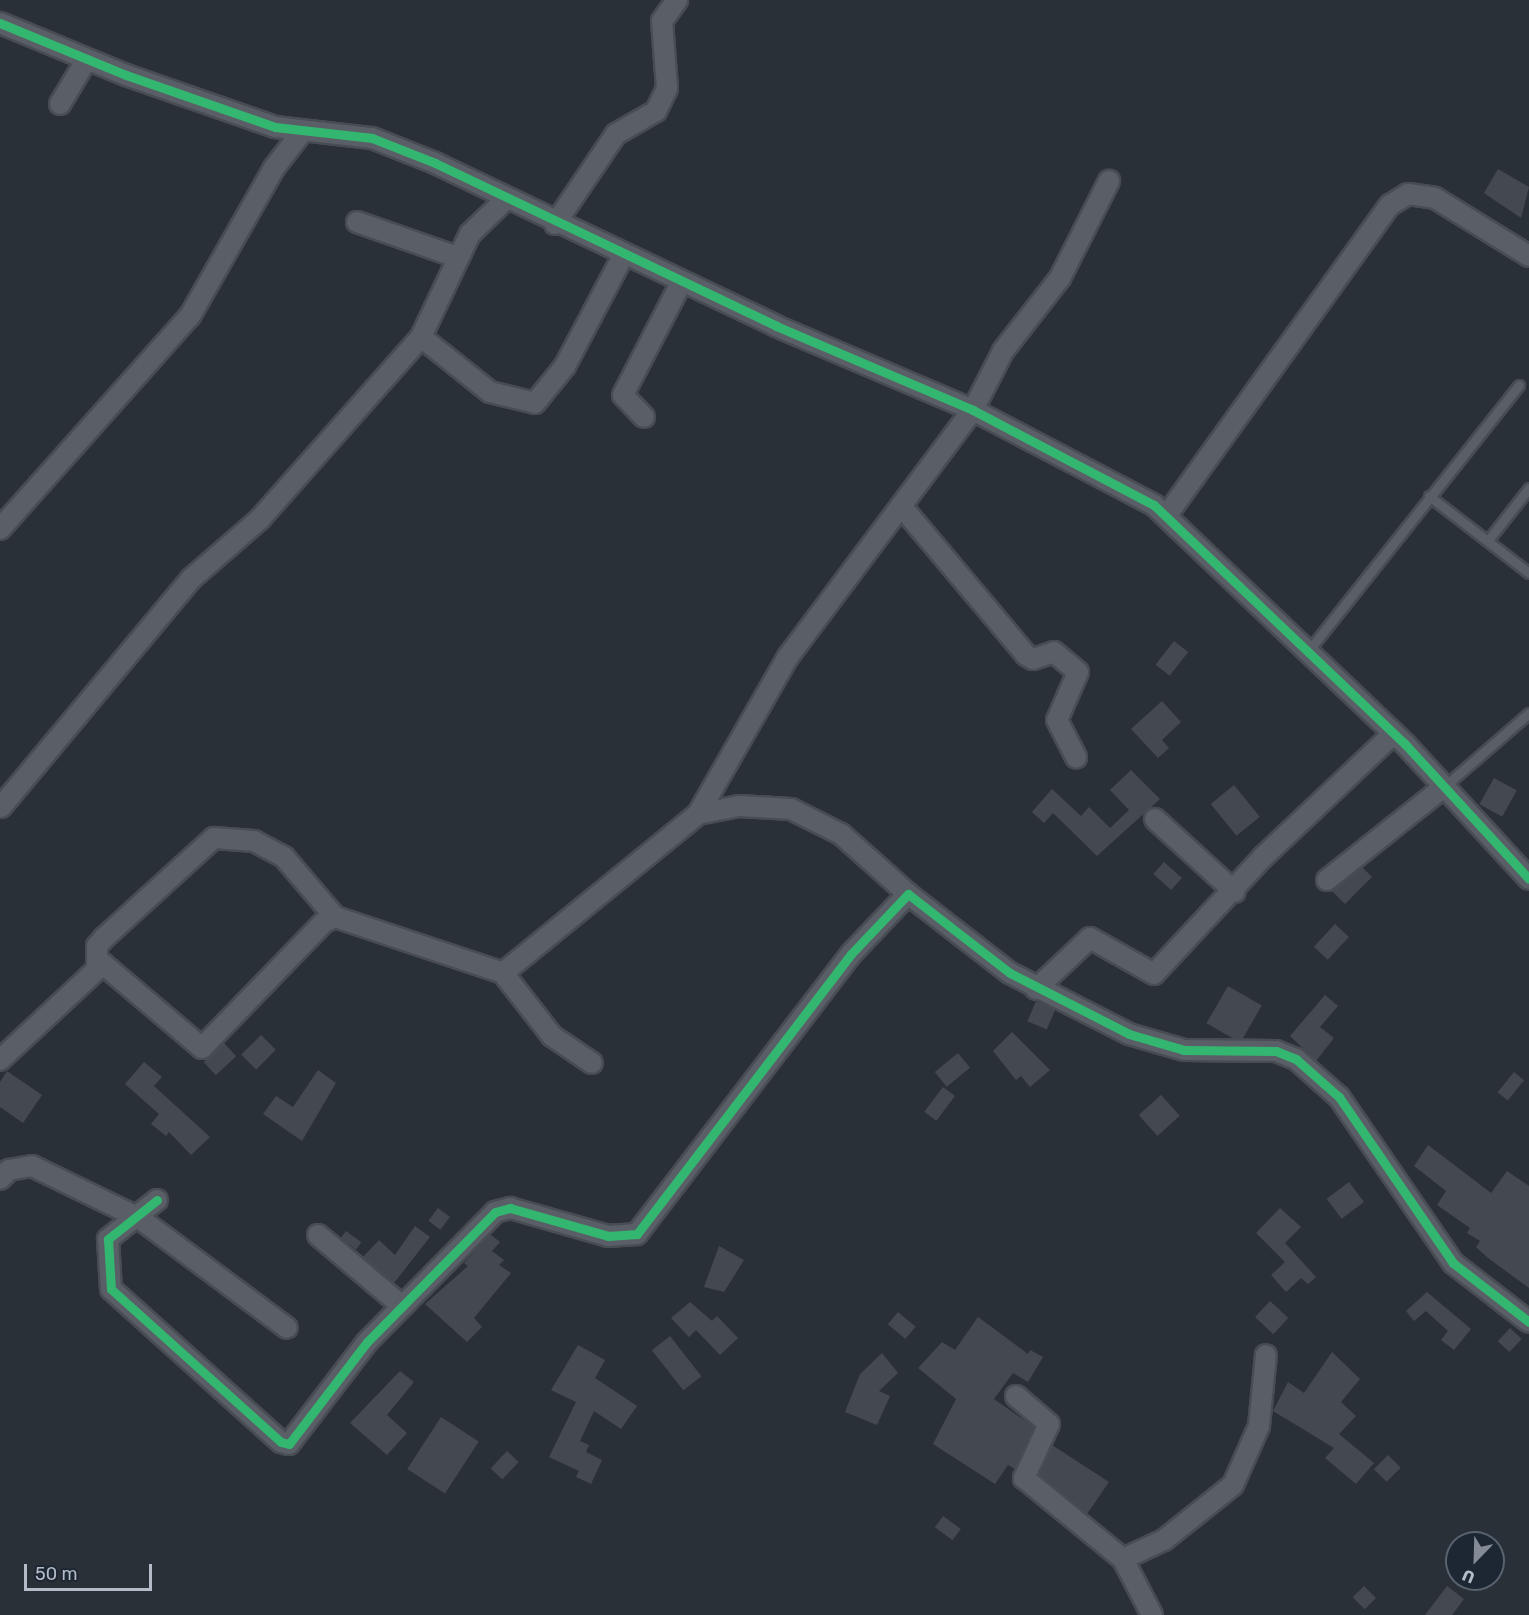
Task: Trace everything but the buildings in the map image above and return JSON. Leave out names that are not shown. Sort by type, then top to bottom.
[{"type":"street","points":[[555,224],[616,134],[656,111],[667,88],[662,21],[677,0]]},
{"type":"street","points":[[0,23],[87,59],[212,106],[302,132],[372,138],[681,283],[973,410],[1167,515],[1394,733],[1529,879]]},
{"type":"street","points":[[60,104],[87,59]]},
{"type":"street","points":[[0,529],[190,316],[274,168],[302,132]]},
{"type":"street","points":[[503,973],[698,814],[788,657],[973,410],[1003,351],[1060,278],[1109,181]]},
{"type":"street","points":[[1167,515],[1390,205],[1407,194],[1435,198],[1529,256]]},
{"type":"street","points":[[1,807],[191,579],[260,519],[421,337],[457,257],[470,234],[506,199]]},
{"type":"street","points":[[357,222],[457,257]]},
{"type":"street","points":[[421,337],[490,392],[535,403],[565,366],[623,256]]},
{"type":"street","points":[[644,417],[623,395],[681,283]]},
{"type":"street","points":[[902,507],[1026,655],[1033,659],[1054,652],[1078,672],[1058,720],[1076,757]]},
{"type":"street","points":[[1036,989],[1090,938],[1154,974],[1235,892],[1263,857],[1394,733]]},
{"type":"street","points":[[1327,880],[1445,786]]},
{"type":"street","points":[[698,814],[739,806],[791,809],[841,834],[908,894],[1036,989],[1168,1048],[1276,1051],[1296,1059],[1339,1097],[1453,1263],[1529,1322]]},
{"type":"street","points":[[1155,819],[1235,892]]},
{"type":"street","points":[[0,1060],[97,966],[97,946],[104,938],[214,838],[254,842],[284,857],[335,917],[491,964],[503,973],[552,1036],[592,1063]]},
{"type":"street","points":[[157,1200],[139,1218],[108,1239],[111,1289],[280,1442],[298,1438],[367,1342],[502,1208],[608,1236],[637,1234],[843,963],[908,894]]},
{"type":"street","points":[[97,966],[113,968],[202,1048],[324,922],[335,917]]},
{"type":"street","points":[[0,1179],[9,1170],[32,1167],[139,1218],[287,1328]]},
{"type":"street","points":[[318,1235],[402,1306]]},
{"type":"street","points":[[1124,1559],[1164,1540],[1233,1485],[1259,1426],[1266,1355]]},
{"type":"street","points":[[1016,1396],[1049,1424],[1024,1478],[1124,1559],[1152,1615]]},
{"type":"lane","points":[[1309,650],[1519,385]]},
{"type":"lane","points":[[1489,539],[1529,488]]},
{"type":"lane","points":[[1429,496],[1489,539],[1529,573]]},
{"type":"lane","points":[[1445,786],[1529,713]]},
{"type":"cycle path","points":[[0,23],[126,75],[275,127],[372,138],[435,163],[776,326],[973,410],[1154,505],[1405,744],[1529,879]]},
{"type":"cycle path","points":[[157,1200],[108,1239],[111,1289],[281,1442],[289,1444],[367,1342],[495,1212],[510,1208],[608,1236],[637,1234],[851,954],[908,894],[1010,973],[1129,1034],[1184,1050],[1276,1051],[1296,1059],[1339,1097],[1453,1263],[1529,1322]]}]
